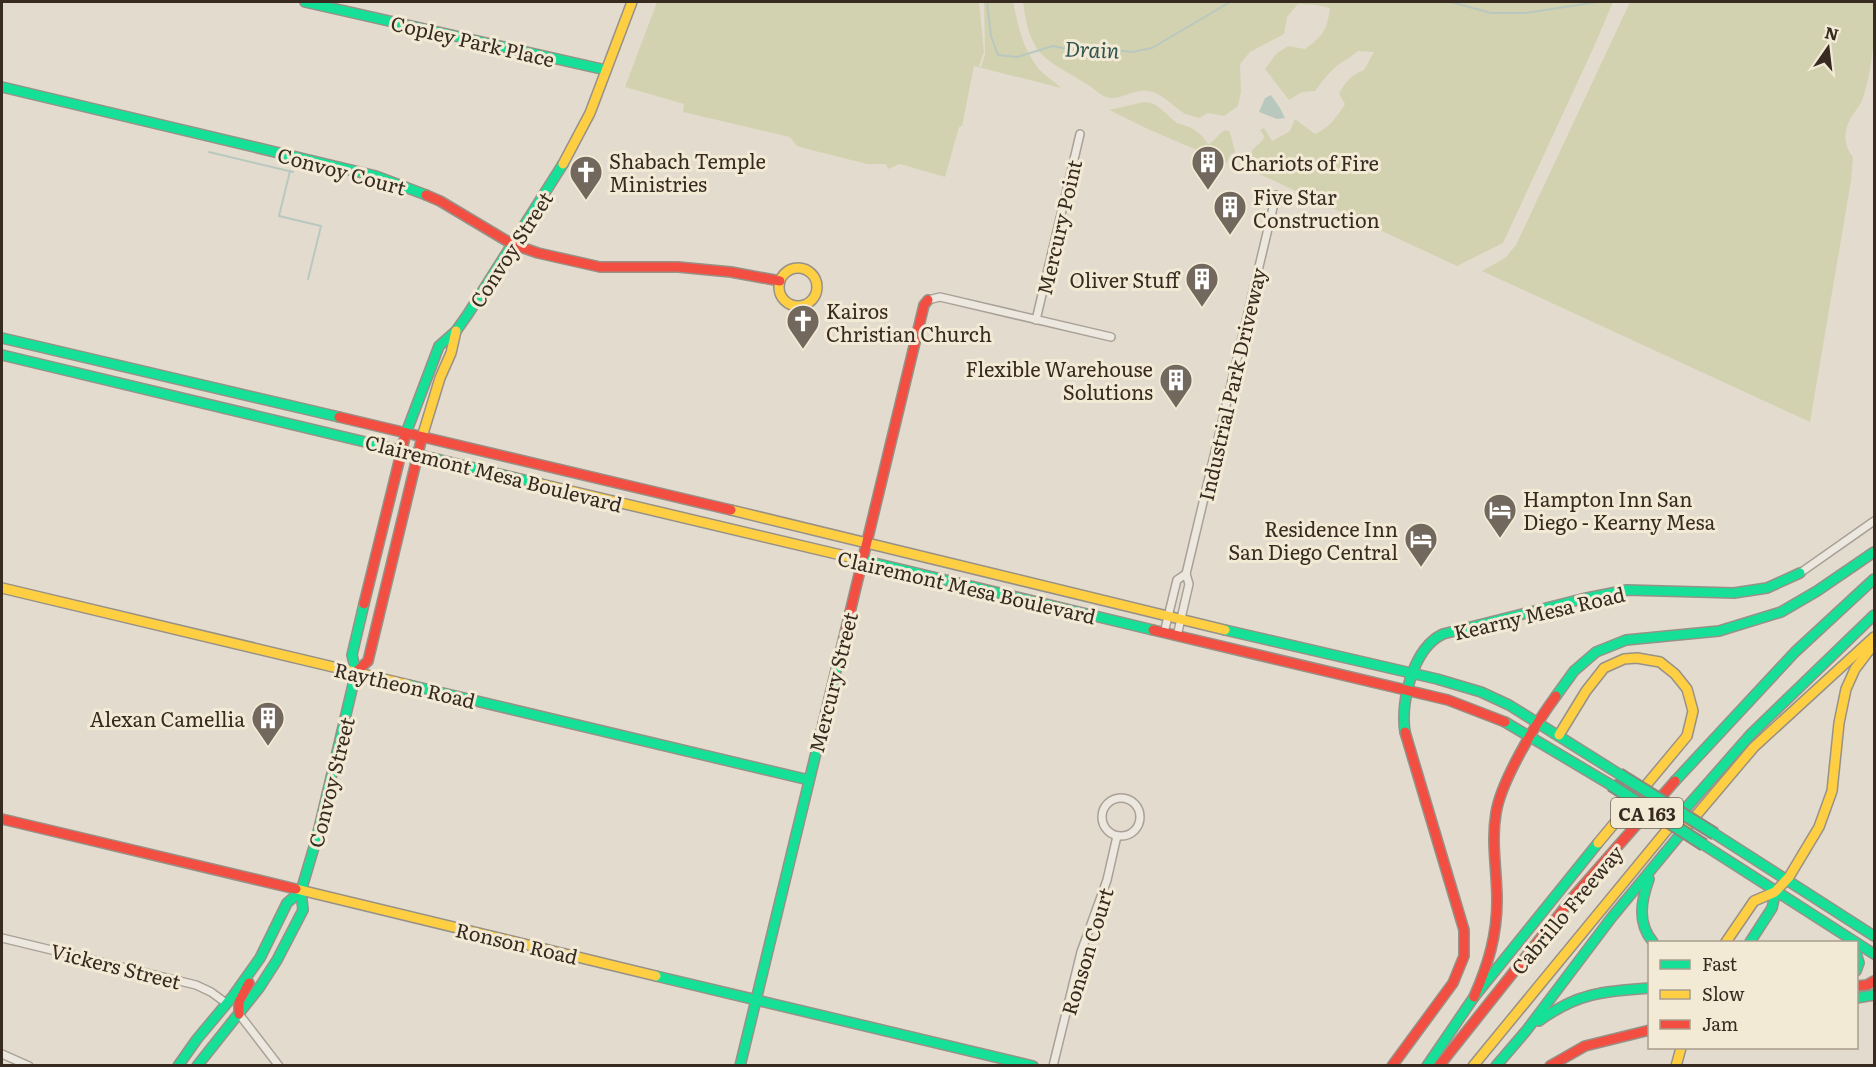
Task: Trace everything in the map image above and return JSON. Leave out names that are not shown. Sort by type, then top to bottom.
[{"type":"main road","name":"Copley Park Place","points":[[305,2],[606,70]]},
{"type":"main road","name":"Convoy Street","points":[[199,1063],[269,973],[303,910],[301,891],[317,837],[356,672],[352,655],[406,433],[439,346],[456,331],[570,154],[590,113],[632,2]]},
{"type":"main road","name":"Convoy Court","points":[[2,87],[376,176],[412,188],[438,200],[512,244],[538,253],[600,267],[678,267],[731,272],[780,281]]},
{"type":"main road","name":"Mercury Street","points":[[740,1065],[924,305],[928,300]]},
{"type":"main road","name":"Convoy Street","points":[[356,672],[368,661],[422,437],[437,386],[451,353],[456,331]]},
{"type":"main road","name":"Clairemont Mesa Boulevard","points":[[2,338],[1168,617],[1413,673],[1481,692],[1509,705],[1559,735],[1875,936]]},
{"type":"main road","name":"Clairemont Mesa Boulevard","points":[[2,355],[1465,705],[1491,715],[1531,737],[1855,941]]},
{"type":"main road","points":[[1473,997],[1485,972],[1495,937],[1496,812],[1504,788],[1531,737],[1550,704],[1574,671],[1596,652],[1626,640],[1719,631],[1781,612],[1818,591],[1875,552]]},
{"type":"main road","name":"Kearny Mesa Road","points":[[1392,1065],[1453,983],[1464,956],[1464,930],[1404,729],[1404,711],[1413,673],[1419,657],[1433,639],[1449,632],[1627,590],[1734,593],[1767,588],[1800,573]]},
{"type":"main road","name":"Cabrillo Freeway","points":[[1439,1065],[1574,896],[1693,761],[1795,652],[1875,579]]},
{"type":"main road","name":"Raytheon Road","points":[[2,588],[809,780]]},
{"type":"main road","name":"Cabrillo Freeway","points":[[1473,1065],[1612,893],[1737,750],[1875,615]]},
{"type":"main road","points":[[1496,1065],[1526,1031],[1612,917],[1754,747],[1875,636]]},
{"type":"main road","points":[[1751,941],[1772,908],[1776,891],[1819,831],[1834,788],[1842,702],[1853,673],[1875,644]]},
{"type":"main road","points":[[1427,1065],[1473,997],[1687,736],[1693,711],[1687,689],[1676,674],[1660,662],[1638,658],[1624,659],[1604,668],[1586,691],[1559,735]]},
{"type":"main road","name":"Ronson Road","points":[[2,819],[1033,1065]]},
{"type":"main road","points":[[1652,941],[1649,938],[1641,910],[1643,894],[1654,867]]},
{"type":"main road","name":"Convoy Street","points":[[178,1065],[260,958],[287,903],[301,891]]},
{"type":"main road","points":[[1727,941],[1755,899],[1776,891]]},
{"type":"main road","points":[[1842,933],[1849,941]]},
{"type":"main road","name":"Clairemont Mesa Boulevard","points":[[1858,943],[1875,954]]},
{"type":"main road","points":[[239,1014],[239,1002],[260,958]]},
{"type":"main road","points":[[1858,986],[1875,981]]},
{"type":"main road","points":[[1526,1031],[1565,1003],[1592,993],[1648,988]]},
{"type":"main road","points":[[1858,998],[1875,995]]},
{"type":"main road","points":[[199,1063],[201,1050],[227,1016],[226,1003]]},
{"type":"main road","points":[[1550,1065],[1585,1046],[1648,1030]]},
{"type":"main road","points":[[1676,1065],[1680,1049]]},
{"type":"street","name":"Mercury Point","points":[[1036,320],[1080,134]]},
{"type":"street","name":"Industrial Park Driveway","points":[[1177,636],[1189,584],[1186,574],[1276,195]]},
{"type":"street","points":[[928,300],[940,297],[1111,337]]},
{"type":"street","name":"Kearny Mesa Road","points":[[1800,573],[1875,521]]},
{"type":"street","name":"Industrial Park Driveway","points":[[1164,633],[1178,580],[1186,574]]},
{"type":"street","points":[[1126,798],[1137,806],[1140,824],[1131,834],[1117,836],[1106,828],[1102,815],[1105,807],[1112,800],[1126,798]]},
{"type":"street","name":"Ronson Court","points":[[1053,1065],[1081,952],[1107,880],[1117,836]]},
{"type":"street","name":"Vickers Street","points":[[2,938],[196,985],[226,1003]]},
{"type":"street","points":[[239,1014],[279,1065]]},
{"type":"street","points":[[2,1054],[29,1065]]},
{"type":"green space","points":[[657,2],[979,2],[984,52],[979,66],[981,67],[985,55],[984,2],[1013,2],[1019,28],[1029,53],[1039,69],[1061,88],[974,66],[962,126],[959,127],[945,177],[900,164],[888,169],[886,164],[867,164],[797,146],[790,137],[683,112],[684,104],[625,87]]},
{"type":"green space","points":[[1023,2],[1613,2],[1503,243],[1457,266],[1244,167],[1248,164],[1252,150],[1263,140],[1264,136],[1260,130],[1264,128],[1272,141],[1290,131],[1295,119],[1315,134],[1329,125],[1345,104],[1339,94],[1349,79],[1364,70],[1374,52],[1358,51],[1335,68],[1315,91],[1302,92],[1289,100],[1265,69],[1276,54],[1288,46],[1305,49],[1316,40],[1326,27],[1330,8],[1298,4],[1287,17],[1284,34],[1250,52],[1240,64],[1241,92],[1238,106],[1224,116],[1208,113],[1199,118],[1184,113],[1152,92],[1136,92],[1116,98],[1104,96],[1059,68],[1041,54],[1035,45],[1026,20]]},
{"type":"green space","points":[[1630,2],[1874,2],[1874,38],[1869,74],[1863,98],[1849,121],[1846,131],[1845,138],[1853,157],[1851,181],[1810,422],[1482,271],[1505,258],[1516,245]]},
{"type":"green space","points":[[1144,102],[1154,104],[1177,123],[1190,127],[1208,144],[1223,131],[1230,132],[1235,152],[1230,155],[1227,163],[1109,110]]},
{"type":"shaded area","points":[[1271,95],[1285,118],[1277,119],[1259,112],[1265,98]]},
{"type":"waterway","name":"Drain","points":[[987,2],[991,36],[998,55],[1017,57],[1053,46],[1081,52],[1104,49],[1132,52],[1152,48],[1230,2]]},
{"type":"waterway","name":"Drain","points":[[1451,2],[1491,13],[1526,13],[1597,2]]},
{"type":"waterway","points":[[209,152],[293,172]]},
{"type":"waterway","points":[[290,171],[279,216],[321,226],[308,279]]},
{"type":"traffic: fast","points":[[305,2],[606,70]]},
{"type":"traffic: fast","points":[[2,87],[376,176],[426,195]]},
{"type":"traffic: fast","points":[[406,433],[439,346],[456,331],[468,314],[563,164]]},
{"type":"traffic: fast","points":[[2,338],[339,417]]},
{"type":"traffic: fast","points":[[2,355],[541,484]]},
{"type":"traffic: fast","points":[[1556,696],[1574,671],[1596,652],[1626,640],[1719,631],[1781,612],[1817,591],[1874,552]]},
{"type":"traffic: fast","points":[[862,560],[1153,630]]},
{"type":"traffic: fast","points":[[1405,732],[1407,692],[1416,663],[1433,641],[1443,634],[1627,590],[1734,593],[1767,588],[1800,573]]},
{"type":"traffic: fast","points":[[1675,781],[1795,652],[1874,579]]},
{"type":"traffic: fast","points":[[197,1066],[259,988],[277,960],[303,910],[301,891],[317,837],[356,672],[352,655],[364,604]]},
{"type":"traffic: fast","points":[[1671,825],[1751,734],[1874,615]]},
{"type":"traffic: fast","points":[[1225,630],[1437,679],[1481,692],[1509,705],[1619,774]]},
{"type":"traffic: fast","points":[[740,1066],[838,662]]},
{"type":"traffic: fast","points":[[409,685],[809,780]]},
{"type":"traffic: fast","points":[[1505,722],[1611,785]]},
{"type":"traffic: fast","points":[[1619,774],[1715,834]]},
{"type":"traffic: fast","points":[[1611,785],[1704,845]]},
{"type":"traffic: fast","points":[[1496,1066],[1526,1031],[1612,917],[1688,825]]},
{"type":"traffic: fast","points":[[1715,834],[1874,936]]},
{"type":"traffic: fast","points":[[1427,1066],[1474,997],[1598,843]]},
{"type":"traffic: fast","points":[[1704,845],[1854,941]]},
{"type":"traffic: fast","points":[[1649,879],[1642,912],[1644,927],[1652,941]]},
{"type":"traffic: fast","points":[[178,1066],[260,958],[287,903],[301,891]]},
{"type":"traffic: fast","points":[[1751,941],[1772,908],[1776,891]]},
{"type":"traffic: fast","points":[[1858,944],[1874,954]]},
{"type":"traffic: fast","points":[[1858,960],[1858,966]]},
{"type":"traffic: fast","points":[[656,976],[1033,1066]]},
{"type":"traffic: fast","points":[[1539,1021],[1566,1004],[1592,995],[1648,988]]},
{"type":"traffic: fast","points":[[1858,998],[1874,995]]},
{"type":"traffic: slow","points":[[563,164],[590,113],[632,2]]},
{"type":"traffic: slow","points":[[798,268],[812,273],[817,287],[812,301],[798,306],[784,301],[779,287],[784,273],[798,268]]},
{"type":"traffic: slow","points":[[422,437],[440,378],[451,353],[456,331]]},
{"type":"traffic: slow","points":[[541,484],[862,560]]},
{"type":"traffic: slow","points":[[731,510],[1225,630]]},
{"type":"traffic: slow","points":[[2,588],[409,685]]},
{"type":"traffic: slow","points":[[1688,825],[1754,747],[1874,637]]},
{"type":"traffic: slow","points":[[1727,941],[1754,901],[1775,892],[1789,877],[1819,827],[1832,791],[1839,723],[1846,689],[1855,669],[1874,644]]},
{"type":"traffic: slow","points":[[1559,735],[1586,691],[1604,668],[1624,659],[1637,658],[1660,662],[1675,674],[1687,689],[1693,711],[1687,736],[1598,843]]},
{"type":"traffic: slow","points":[[1473,1066],[1671,825]]},
{"type":"traffic: slow","points":[[296,889],[656,976]]},
{"type":"traffic: slow","points":[[1676,1066],[1681,1049]]},
{"type":"traffic: jam","points":[[426,195],[512,244],[538,253],[600,267],[678,267],[731,272],[780,281]]},
{"type":"traffic: jam","points":[[838,662],[924,305],[928,300]]},
{"type":"traffic: jam","points":[[339,417],[731,510]]},
{"type":"traffic: jam","points":[[364,604],[406,433]]},
{"type":"traffic: jam","points":[[356,672],[368,661],[422,437]]},
{"type":"traffic: jam","points":[[1153,630],[1448,700],[1505,722]]},
{"type":"traffic: jam","points":[[1474,997],[1484,973],[1495,926],[1497,900],[1494,835],[1499,800],[1520,753],[1556,696]]},
{"type":"traffic: jam","points":[[1392,1066],[1453,983],[1464,956],[1464,930],[1405,732]]},
{"type":"traffic: jam","points":[[1439,1066],[1574,896],[1675,781]]},
{"type":"traffic: jam","points":[[2,819],[296,889]]},
{"type":"traffic: jam","points":[[1858,986],[1867,985],[1874,981]]},
{"type":"traffic: jam","points":[[239,1014],[239,1002],[249,983]]},
{"type":"traffic: jam","points":[[1550,1066],[1585,1046],[1648,1030]]},
{"type":"place","name":"Chariots of Fire","points":[[1208,191]]},
{"type":"place","name":"Shabach Temple Ministries","points":[[586,201]]},
{"type":"place","name":"Five Star Construction","points":[[1230,236]]},
{"type":"place","name":"Oliver Stuff","points":[[1202,308]]},
{"type":"place","name":"Kairos Christian Church","points":[[803,350]]},
{"type":"place","name":"Flexible Warehouse Solutions","points":[[1176,409]]},
{"type":"place","name":"Hampton Inn San Diego - Kearny Mesa","points":[[1500,539]]},
{"type":"place","name":"Residence Inn San Diego Central","points":[[1421,568]]},
{"type":"place","name":"Alexan Camellia","points":[[268,747]]}]
